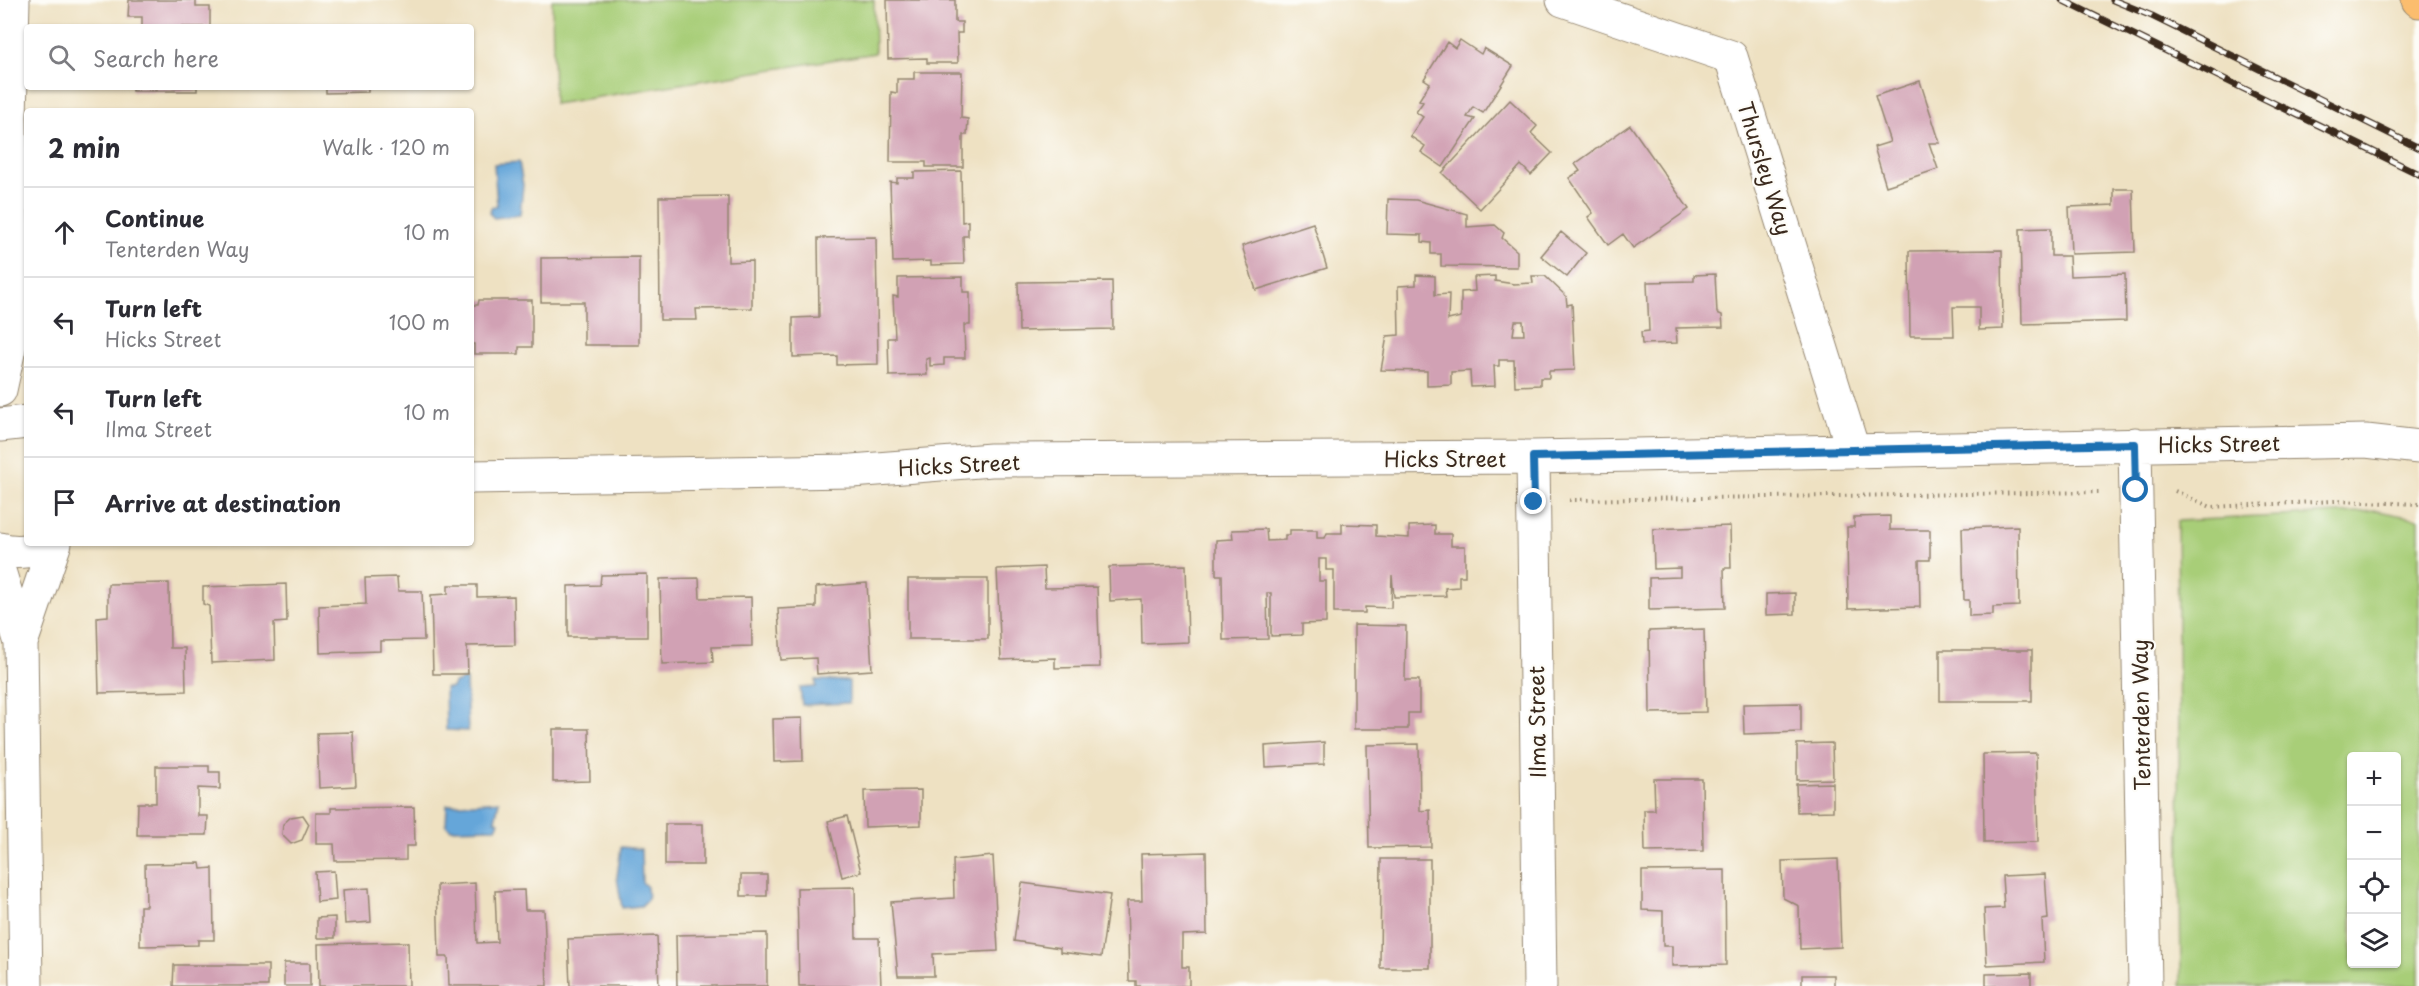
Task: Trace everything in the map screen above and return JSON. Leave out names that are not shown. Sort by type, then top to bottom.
[{"type":"street","points":[[0,390],[13,330],[5,117],[13,0]]},
{"type":"street","name":"Thursley Way","points":[[1563,0],[1731,57],[1853,450]]},
{"type":"street","points":[[13,330],[24,357]]},
{"type":"street","points":[[0,425],[24,422]]},
{"type":"street","name":"Hicks Street","points":[[474,477],[852,471],[991,460],[1533,457],[2366,441],[2419,447]]},
{"type":"street","name":"Tenterden Way","points":[[2135,444],[2145,986]]},
{"type":"street","name":"Ilma Street","points":[[1533,457],[1540,986]]},
{"type":"street","points":[[0,549],[14,553],[36,550],[46,546]]},
{"type":"street","points":[[21,643],[52,546]]},
{"type":"street","points":[[0,574],[21,643],[26,986]]},
{"type":"path","points":[[2175,491],[2211,507],[2335,501],[2419,504]]},
{"type":"path","points":[[1568,500],[2102,492]]},
{"type":"green space","points":[[552,0],[874,0],[875,53],[554,104]]},
{"type":"green space","points":[[2378,511],[2419,519],[2419,986],[2181,986],[2177,521]]},
{"type":"water","points":[[519,162],[523,185],[520,215],[494,218],[490,214],[491,208],[497,205],[494,164]]},
{"type":"water","points":[[466,679],[468,731],[446,730],[445,688],[452,688],[454,683]]},
{"type":"water","points":[[816,680],[849,681],[849,703],[802,705],[800,688],[816,687]]},
{"type":"water","points":[[499,801],[495,820],[499,822],[496,828],[451,829],[446,825],[447,805]]},
{"type":"water","points":[[621,847],[641,849],[642,882],[647,887],[648,899],[641,906],[622,908],[617,877]]},
{"type":"building","points":[[129,0],[196,0],[196,7],[210,7],[210,24],[142,24],[142,17],[128,17]]},
{"type":"building","points":[[887,0],[955,0],[955,22],[962,22],[962,33],[957,33],[958,63],[927,63],[927,58],[888,59]]},
{"type":"building","points":[[1460,40],[1481,54],[1484,48],[1513,66],[1483,113],[1473,107],[1467,117],[1475,119],[1443,167],[1421,152],[1425,146],[1410,136],[1423,117],[1416,112],[1423,102],[1419,100],[1430,83],[1424,79],[1447,42],[1455,48]]},
{"type":"building","points":[[914,72],[962,72],[961,118],[968,119],[967,135],[963,135],[963,167],[926,167],[926,162],[890,162],[891,92],[897,93],[897,79],[914,79]]},
{"type":"building","points":[[1920,81],[1940,143],[1929,143],[1938,169],[1886,186],[1874,147],[1890,142],[1875,96]]},
{"type":"building","points":[[132,90],[197,90],[197,91]]},
{"type":"building","points":[[326,90],[368,90],[368,92],[326,93]]},
{"type":"building","points":[[1510,100],[1537,126],[1531,133],[1552,153],[1531,175],[1521,165],[1480,209],[1442,173]]},
{"type":"building","points":[[1630,125],[1689,209],[1633,248],[1623,234],[1608,245],[1588,217],[1593,213],[1569,178],[1580,171],[1575,164]]},
{"type":"building","points":[[961,171],[962,222],[968,221],[968,236],[963,236],[964,264],[931,265],[931,261],[893,262],[890,182],[897,183],[897,178],[914,178],[914,172]]},
{"type":"building","points":[[2114,189],[2133,189],[2135,252],[2071,254],[2069,207],[2114,205]]},
{"type":"building","points":[[728,196],[728,262],[752,261],[752,308],[696,309],[697,320],[660,320],[659,197]]},
{"type":"building","points":[[1388,199],[1416,200],[1467,214],[1467,227],[1495,225],[1504,233],[1502,238],[1517,251],[1517,267],[1441,266],[1441,254],[1431,254],[1431,243],[1422,242],[1422,235],[1387,234]]},
{"type":"building","points":[[1313,223],[1327,268],[1256,290],[1242,246]]},
{"type":"building","points":[[2051,228],[2051,256],[2069,256],[2070,276],[2125,274],[2126,321],[2022,324],[2020,229]]},
{"type":"building","points":[[1561,232],[1586,253],[1567,277],[1541,256]]},
{"type":"building","points":[[876,237],[878,364],[837,365],[837,356],[793,357],[793,318],[819,317],[818,238]]},
{"type":"building","points":[[2002,250],[2003,329],[1979,330],[1979,307],[1953,307],[1954,336],[1910,336],[1909,251]]},
{"type":"building","points":[[639,257],[639,345],[584,345],[584,302],[541,302],[541,258]]},
{"type":"building","points":[[1715,274],[1717,313],[1722,315],[1723,327],[1676,328],[1677,343],[1642,344],[1641,332],[1649,331],[1647,282],[1694,281],[1694,275]]},
{"type":"building","points":[[1416,275],[1435,276],[1435,295],[1449,294],[1448,320],[1461,317],[1461,292],[1475,291],[1474,277],[1495,276],[1495,281],[1514,284],[1533,283],[1532,276],[1545,276],[1566,296],[1567,305],[1572,304],[1575,370],[1549,371],[1549,378],[1540,378],[1540,385],[1515,386],[1514,360],[1499,360],[1499,366],[1494,366],[1495,386],[1471,387],[1470,371],[1451,372],[1451,385],[1427,386],[1427,371],[1381,370],[1387,336],[1399,335],[1398,286],[1416,285]],"holes":[[[1515,321],[1523,321],[1524,335],[1513,335]]]},
{"type":"building","points":[[963,277],[963,292],[970,292],[970,325],[964,325],[965,358],[944,358],[944,365],[930,366],[930,358],[926,359],[927,375],[889,376],[888,338],[895,338],[893,296],[898,297],[898,278]]},
{"type":"building","points":[[1112,281],[1113,329],[1019,331],[1018,282]]},
{"type":"building","points":[[479,300],[532,300],[532,347],[519,347],[519,354],[474,354],[474,305],[478,305]]},
{"type":"building","points":[[1890,516],[1890,530],[1930,530],[1930,560],[1919,560],[1920,607],[1848,609],[1847,527],[1854,527],[1854,517]]},
{"type":"building","points":[[1342,524],[1376,525],[1376,536],[1409,538],[1409,526],[1435,525],[1435,534],[1451,534],[1451,546],[1465,546],[1465,576],[1459,576],[1459,587],[1445,588],[1446,596],[1394,597],[1392,575],[1391,608],[1365,607],[1365,613],[1334,613],[1334,570],[1326,570],[1326,559],[1319,559],[1319,581],[1326,581],[1326,623],[1302,624],[1302,635],[1271,636],[1271,593],[1267,593],[1268,639],[1223,640],[1222,575],[1216,575],[1216,540],[1233,539],[1232,530],[1266,529],[1267,541],[1285,540],[1285,535],[1290,535],[1290,530],[1317,530],[1317,538],[1325,538],[1327,533],[1342,533]]},
{"type":"building","points":[[1730,526],[1731,568],[1724,568],[1725,608],[1649,610],[1649,578],[1680,577],[1680,568],[1654,569],[1653,529]]},
{"type":"building","points":[[2018,526],[2019,606],[1993,607],[1993,615],[1969,616],[1969,600],[1964,600],[1962,528]]},
{"type":"building","points":[[1186,565],[1188,642],[1142,644],[1141,599],[1110,601],[1109,567]]},
{"type":"building","points":[[1044,567],[1045,588],[1097,587],[1100,667],[1055,668],[1055,658],[1001,660],[997,569]]},
{"type":"building","points":[[647,574],[647,637],[568,637],[568,586],[600,585],[601,575]]},
{"type":"building","points":[[397,577],[398,591],[422,591],[424,640],[380,641],[380,651],[320,653],[319,606],[366,604],[365,578]]},
{"type":"building","points":[[699,578],[700,598],[751,597],[752,646],[712,647],[713,662],[662,664],[660,579]]},
{"type":"building","points":[[908,579],[988,579],[988,639],[908,639]]},
{"type":"building","points":[[169,583],[170,648],[185,648],[186,691],[99,693],[97,617],[108,616],[108,584]]},
{"type":"building","points":[[867,583],[872,670],[817,674],[816,658],[781,660],[778,609],[816,607],[816,587]]},
{"type":"building","points":[[286,584],[287,622],[274,623],[275,660],[211,663],[209,606],[203,604],[203,587]]},
{"type":"building","points":[[448,585],[477,585],[477,597],[514,596],[515,645],[467,646],[468,674],[433,674],[431,595],[448,594]]},
{"type":"building","points":[[1795,593],[1795,614],[1766,615],[1766,594]]},
{"type":"building","points":[[1354,625],[1406,626],[1405,680],[1419,680],[1419,713],[1408,713],[1408,729],[1354,729]]},
{"type":"building","points":[[1704,629],[1706,712],[1650,713],[1649,631]]},
{"type":"building","points":[[1940,650],[2032,650],[2032,701],[1940,701]]},
{"type":"building","points":[[1801,703],[1801,732],[1744,734],[1743,704]]},
{"type":"building","points":[[802,718],[803,761],[774,762],[773,719]]},
{"type":"building","points":[[553,729],[589,729],[590,781],[553,782]]},
{"type":"building","points":[[353,732],[356,786],[319,788],[317,733]]},
{"type":"building","points":[[1324,742],[1324,764],[1266,767],[1265,746]]},
{"type":"building","points":[[1832,743],[1833,779],[1797,780],[1797,744]]},
{"type":"building","points":[[1419,744],[1420,811],[1430,810],[1431,847],[1369,848],[1367,745]]},
{"type":"building","points":[[2036,753],[2038,842],[1984,843],[1983,754]]},
{"type":"building","points":[[156,766],[209,766],[209,772],[220,772],[220,789],[198,788],[198,816],[208,816],[207,835],[137,835],[138,803],[156,803]]},
{"type":"building","points":[[1654,779],[1702,779],[1703,851],[1645,852],[1644,810],[1655,810]]},
{"type":"building","points":[[1833,783],[1833,811],[1797,812],[1796,784]]},
{"type":"building","points":[[921,790],[921,825],[865,827],[864,791]]},
{"type":"building","points":[[414,807],[415,846],[406,846],[406,860],[335,861],[334,844],[316,844],[316,813],[331,813],[331,808]]},
{"type":"building","points":[[303,815],[309,824],[302,840],[291,844],[282,835],[283,824],[291,817]]},
{"type":"building","points":[[847,816],[861,872],[842,877],[828,821]]},
{"type":"building","points":[[665,824],[703,824],[703,865],[665,865]]},
{"type":"building","points":[[1206,852],[1207,934],[1182,935],[1182,967],[1189,967],[1189,986],[1136,986],[1136,981],[1129,981],[1127,901],[1142,901],[1141,854]]},
{"type":"building","points":[[993,856],[998,951],[933,954],[934,976],[898,976],[891,902],[954,898],[953,860]]},
{"type":"building","points":[[1381,859],[1430,859],[1430,968],[1380,968]]},
{"type":"building","points":[[1838,859],[1841,947],[1800,949],[1799,906],[1783,898],[1782,861]]},
{"type":"building","points":[[200,863],[201,869],[213,868],[214,940],[198,940],[198,945],[140,946],[140,906],[146,906],[145,864]]},
{"type":"building","points":[[1725,870],[1726,965],[1672,966],[1672,946],[1663,946],[1663,911],[1642,910],[1642,871]]},
{"type":"building","points":[[334,871],[336,900],[317,902],[315,872]]},
{"type":"building","points":[[2045,874],[2048,919],[2042,920],[2044,962],[1987,965],[1984,909],[2004,908],[2002,876]]},
{"type":"building","points":[[741,875],[767,875],[767,896],[741,896]]},
{"type":"building","points":[[475,883],[477,943],[497,942],[495,891],[524,890],[525,910],[544,910],[547,986],[449,986],[448,957],[439,957],[437,885]]},
{"type":"building","points":[[1022,883],[1110,895],[1101,957],[1060,952],[1060,948],[1014,941]]},
{"type":"building","points":[[855,887],[856,938],[879,938],[881,986],[799,986],[797,888]]},
{"type":"building","points":[[369,888],[371,922],[345,924],[343,890]]},
{"type":"building","points":[[335,917],[335,938],[317,938],[317,918]]},
{"type":"building","points":[[767,933],[767,986],[677,986],[676,935]]},
{"type":"building","points":[[657,936],[659,986],[570,986],[568,939]]},
{"type":"building","points":[[408,942],[409,986],[319,986],[318,944]]},
{"type":"building","points":[[284,963],[310,963],[310,986],[284,986]]},
{"type":"building","points":[[174,965],[268,965],[268,986],[173,986]]},
{"type":"building","points":[[2031,973],[2031,986],[1986,986],[1986,974]]},
{"type":"building","points":[[1802,975],[1834,975],[1834,986],[1802,986]]},
{"type":"railway","points":[[2062,0],[2419,174]]},
{"type":"railway","points":[[2113,0],[2152,16],[2419,148]]},
{"type":"route","points":[[1534,502],[1533,457],[2135,444],[2136,490]]}]
